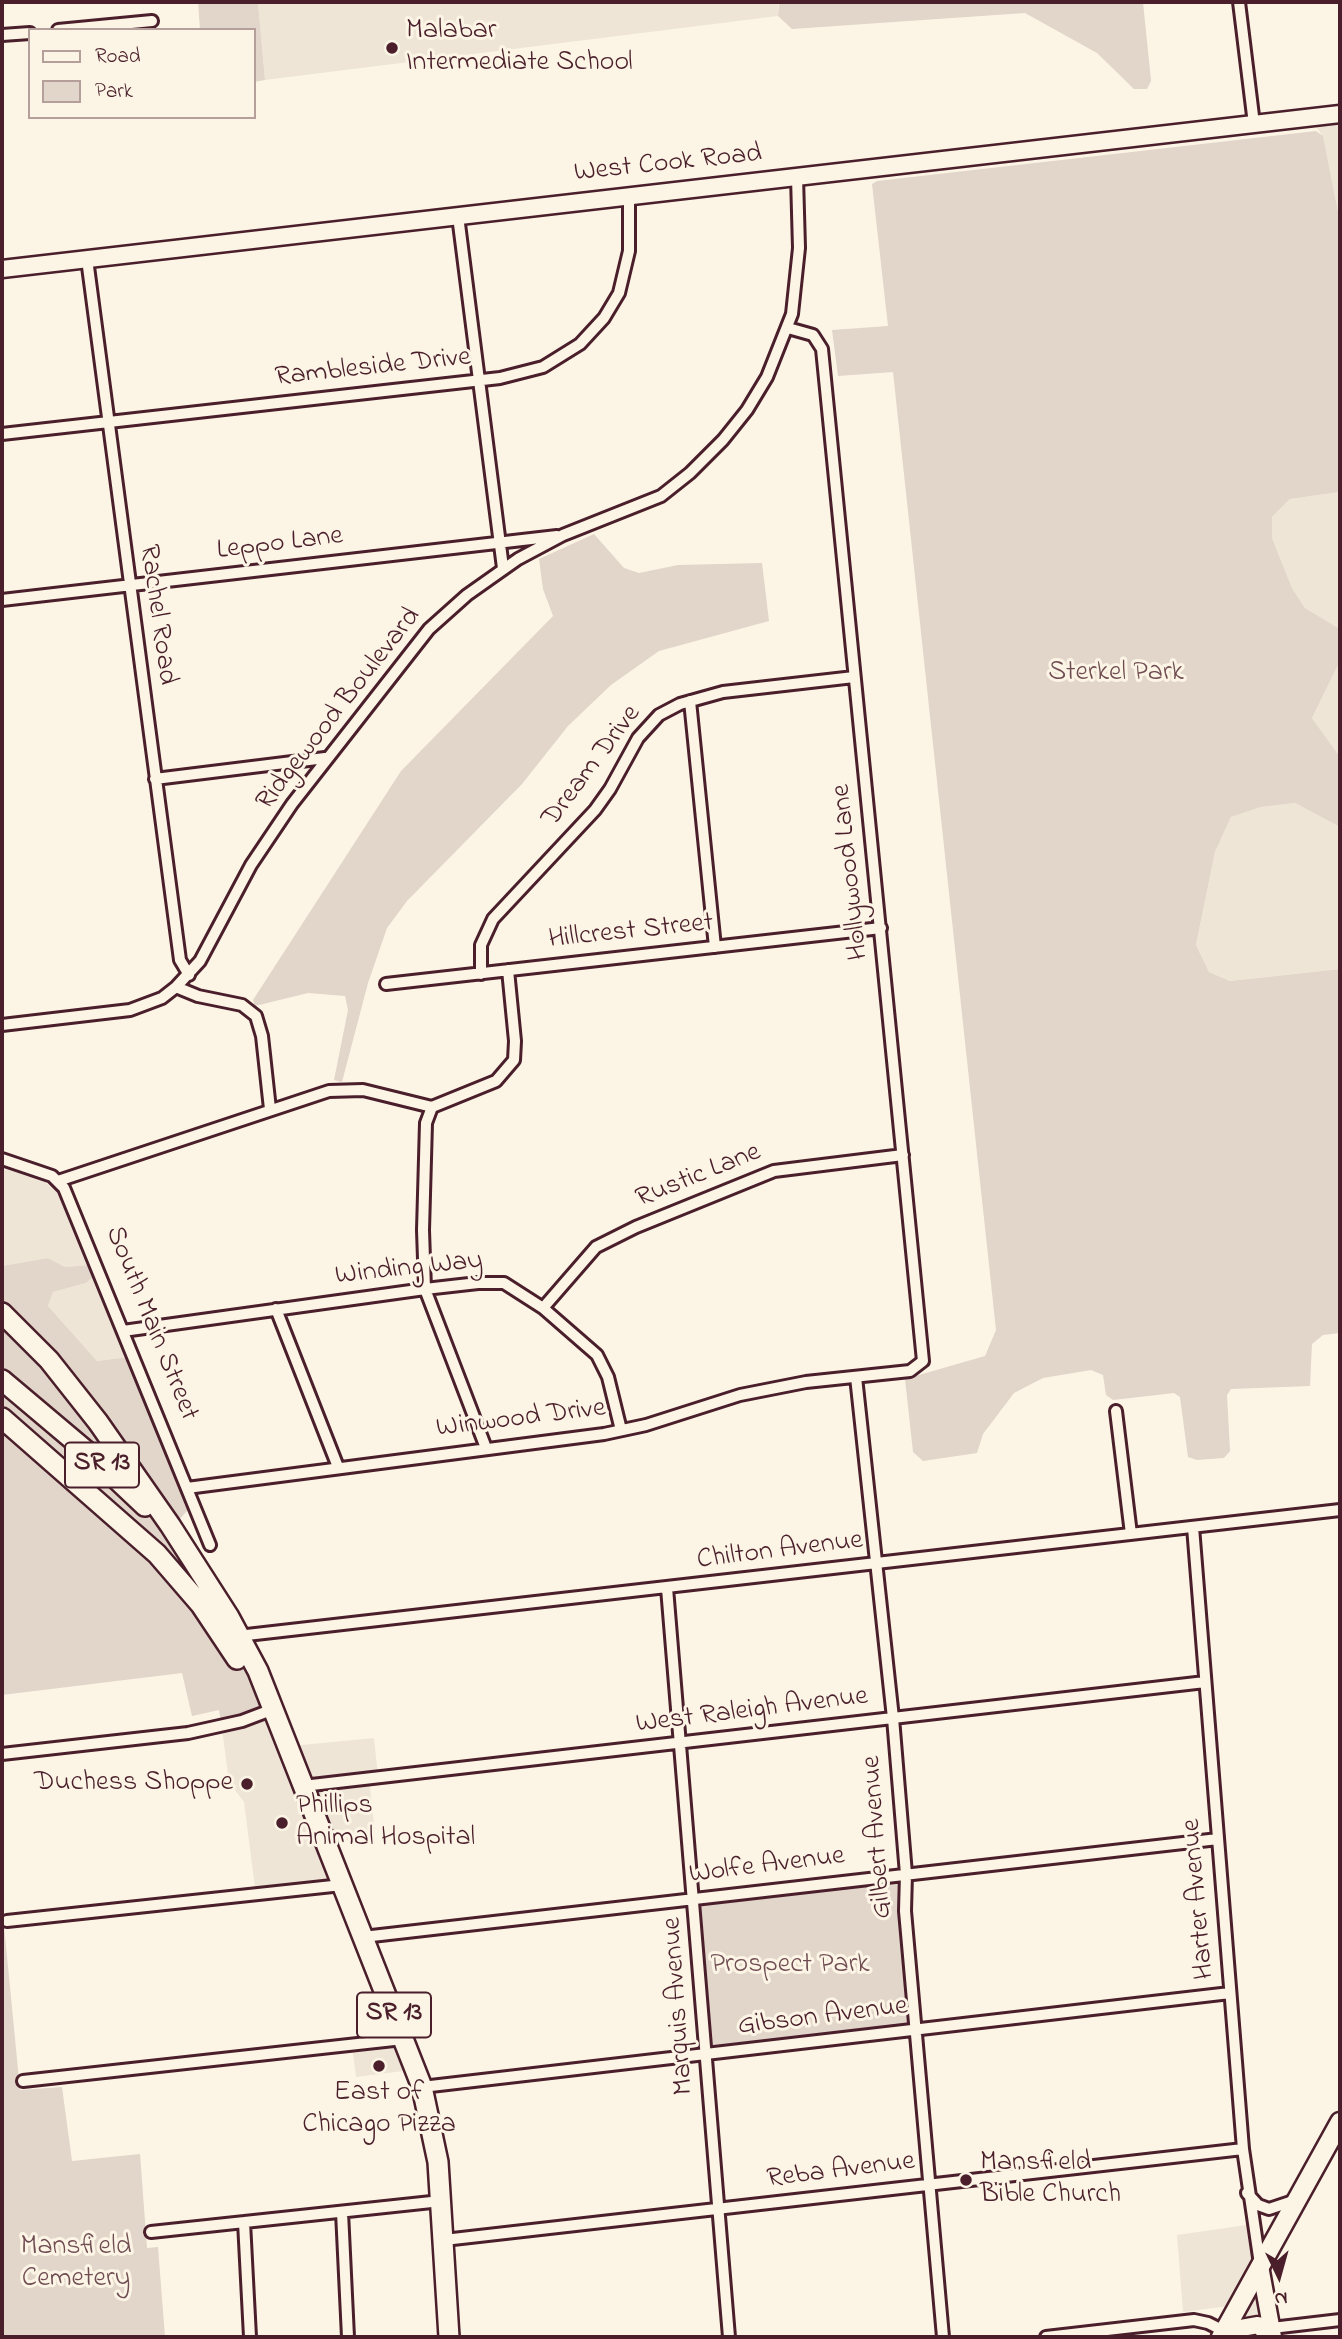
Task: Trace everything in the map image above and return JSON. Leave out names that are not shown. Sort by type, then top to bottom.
[{"type":"highway","points":[[2,1313],[49,1360],[83,1401],[170,1525],[191,1560]]},
{"type":"highway","name":"SR 13","points":[[2,1380],[127,1488],[191,1560],[232,1638]]},
{"type":"highway","name":"SR 13","points":[[2,1418],[85,1488],[157,1555],[258,1671],[271,1710],[422,2087],[438,2162],[449,2337]]},
{"type":"main road","name":"West Cook Road","points":[[2,269],[1340,114]]},
{"type":"main road","points":[[1223,2334],[1340,2122]]},
{"type":"main road","points":[[1260,2266],[1272,2334]]},
{"type":"main road","points":[[1223,2334],[1250,2324],[1272,2334]]},
{"type":"street","points":[[1239,2],[1254,124]]},
{"type":"street","points":[[79,28],[152,21]]},
{"type":"street","points":[[2,36],[28,33]]},
{"type":"street","name":"Ridgewood Boulevard","points":[[2,1025],[130,1010],[162,998],[176,987],[189,975],[261,849],[325,758],[429,629],[503,568],[563,535],[645,504],[690,473],[747,410],[767,377],[788,328],[795,299],[799,248],[797,177]]},
{"type":"street","name":"Rambleside Drive","points":[[2,434],[477,380],[543,368],[567,354],[598,324],[619,293],[627,265],[629,196]]},
{"type":"street","points":[[458,216],[503,568]]},
{"type":"street","name":"Rachel Road","points":[[87,258],[128,585],[180,960],[189,975]]},
{"type":"street","name":"Hollywood Lane","points":[[788,328],[813,335],[822,349],[923,1361],[910,1371],[856,1377]]},
{"type":"street","name":"Leppo Lane","points":[[2,600],[563,535]]},
{"type":"street","name":"Dream Drive","points":[[481,974],[481,945],[498,912],[595,810],[643,731],[659,715],[691,701],[723,692],[854,677]]},
{"type":"street","points":[[691,701],[715,947]]},
{"type":"street","points":[[155,779],[325,758]]},
{"type":"street","name":"Hillcrest Street","points":[[386,984],[881,928]]},
{"type":"street","points":[[2,1159],[58,1181],[329,1091],[353,1089],[432,1107],[496,1081],[514,1060],[515,1041],[508,971]]},
{"type":"street","points":[[176,987],[198,996],[242,1005],[256,1016],[262,1036],[270,1109]]},
{"type":"street","points":[[432,1107],[426,1123],[425,1289],[486,1448]]},
{"type":"street","name":"Rustic Lane","points":[[543,1308],[596,1247],[636,1227],[774,1171],[903,1155]]},
{"type":"street","name":"South Main Street","points":[[58,1181],[123,1331],[210,1545]]},
{"type":"street","name":"Winding Way","points":[[123,1331],[425,1289],[485,1282],[505,1283],[543,1308],[586,1343],[603,1364],[621,1430]]},
{"type":"street","points":[[276,1309],[338,1466]]},
{"type":"street","name":"Winwood Drive","points":[[187,1488],[621,1430],[762,1390],[856,1377]]},
{"type":"street","name":"Gilbert Avenue","points":[[856,1377],[893,1718],[906,1874],[905,1911],[943,2337]]},
{"type":"street","points":[[1116,1411],[1131,1534]]},
{"type":"street","name":"Chilton Avenue","points":[[232,1638],[1340,1510]]},
{"type":"street","name":"Harter Avenue","points":[[1193,1527],[1243,2149],[1247,2192],[1260,2266]]},
{"type":"street","name":"Marquis Avenue","points":[[667,1588],[695,1899],[729,2337]]},
{"type":"street","name":"West Raleigh Avenue","points":[[303,1786],[1205,1682]]},
{"type":"street","points":[[2,1754],[188,1733],[242,1721],[271,1710]]},
{"type":"street","name":"Wolfe Avenue","points":[[363,1937],[1217,1839]]},
{"type":"street","points":[[7,1921],[342,1885]]},
{"type":"street","name":"Gibson Avenue","points":[[422,2087],[1230,1993]]},
{"type":"street","points":[[23,2081],[403,2039]]},
{"type":"street","name":"Reba Avenue","points":[[444,2240],[1243,2149]]},
{"type":"street","points":[[1247,2192],[1258,2205],[1269,2209],[1283,2206],[1299,2197]]},
{"type":"street","points":[[151,2232],[441,2201]]},
{"type":"street","points":[[342,2212],[348,2337]]},
{"type":"street","points":[[244,2222],[250,2337]]},
{"type":"street","points":[[1046,2337],[1194,2320],[1202,2320],[1223,2334]]},
{"type":"street","points":[[1272,2334],[1340,2320]]},
{"type":"shaded area","name":"Malabar Intermediate School","points":[[258,2],[778,2],[778,16],[265,80]]},
{"type":"shaded area","points":[[1340,124],[1340,222],[1323,137],[1316,126]]},
{"type":"shaded area","points":[[1340,492],[1340,629],[1305,608],[1292,588],[1272,538],[1272,517],[1290,499]]},
{"type":"shaded area","points":[[1340,661],[1340,757],[1312,718]]},
{"type":"shaded area","points":[[1295,803],[1340,827],[1340,969],[1230,981],[1209,972],[1196,945],[1215,852],[1231,817],[1261,807]]},
{"type":"shaded area","points":[[2,1166],[42,1180],[58,1193],[89,1265],[65,1267],[48,1258],[2,1266]]},
{"type":"shaded area","points":[[94,1276],[128,1357],[97,1361],[48,1306],[53,1292],[86,1283]]},
{"type":"shaded area","points":[[281,1715],[291,1746],[374,1738],[378,1776],[369,1778],[375,1833],[329,1845],[342,1878],[255,1888],[244,1802],[229,1782],[222,1729]]},
{"type":"shaded area","points":[[403,2047],[411,2070],[356,2077],[353,2053]]},
{"type":"shaded area","points":[[1246,2225],[1265,2337],[1220,2337],[1237,2305],[1183,2312],[1177,2235]]},
{"type":"green space","points":[[198,2],[258,2],[265,80],[256,82],[256,28],[200,28]]},
{"type":"green space","points":[[779,2],[1143,2],[1151,81],[1147,89],[1134,89],[1097,53],[1025,13],[792,29],[778,16]]},
{"type":"green space","name":"Sterkel Park","points":[[1316,131],[1323,136],[1340,222],[1340,492],[1290,499],[1272,517],[1272,538],[1292,588],[1305,608],[1340,629],[1340,661],[1312,718],[1340,757],[1340,827],[1295,803],[1261,807],[1231,817],[1215,852],[1196,945],[1209,972],[1230,981],[1340,969],[1340,1333],[1323,1335],[1312,1344],[1310,1386],[1231,1389],[1227,1395],[1230,1451],[1224,1458],[1197,1460],[1188,1457],[1180,1397],[1174,1393],[1113,1400],[1106,1395],[1103,1375],[1091,1370],[1043,1378],[1014,1393],[983,1434],[977,1453],[923,1461],[913,1452],[905,1379],[985,1356],[996,1330],[893,372],[838,376],[832,330],[888,326],[872,184],[877,181]]},
{"type":"green space","points":[[594,534],[624,568],[639,573],[678,565],[762,563],[769,621],[659,651],[611,685],[568,726],[522,784],[407,901],[387,928],[368,983],[342,1082],[334,1080],[348,1010],[345,996],[308,993],[255,1006],[253,1000],[401,771],[553,616],[543,589],[539,559]]},
{"type":"green space","points":[[48,1258],[65,1267],[89,1265],[94,1276],[86,1283],[53,1292],[48,1306],[97,1361],[128,1357],[185,1498],[188,1510],[176,1523],[281,1715],[222,1729],[219,1710],[192,1716],[182,1673],[2,1695],[2,1266]]},
{"type":"green space","name":"Prospect Park","points":[[906,1874],[917,2030],[706,2054],[695,1899]]},
{"type":"green space","name":"Mansfield Cemetery","points":[[2,1905],[20,2090],[62,2087],[72,2161],[140,2154],[147,2248],[158,2247],[165,2337],[2,2337]]},
{"type":"place","name":"Malabar Intermediate School","points":[[392,48]]},
{"type":"place","name":"Duchess Shoppe","points":[[247,1784]]},
{"type":"place","name":"Phillips Animal Hospital","points":[[282,1823]]},
{"type":"place","name":"East of Chicago Pizza","points":[[379,2066]]},
{"type":"place","name":"Mansfield Bible Church","points":[[966,2180]]}]
